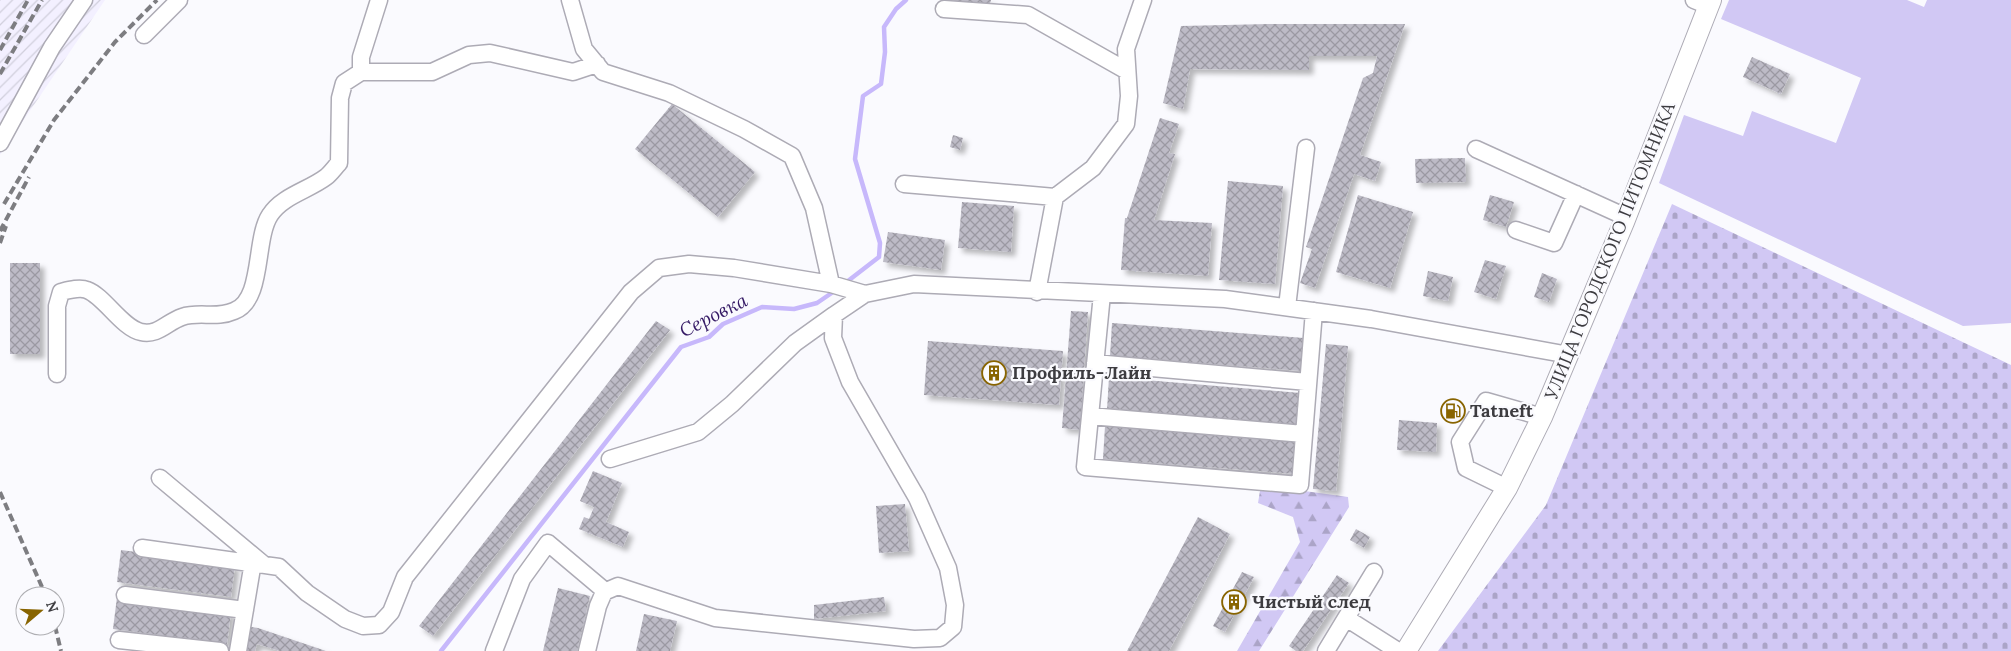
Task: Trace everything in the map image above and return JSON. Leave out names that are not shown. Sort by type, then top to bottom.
[{"type":"main road","name":"УЛИЦА ГОРОДСКОГО ПИТОМНИКА","points":[[1406,651],[1507,488],[1542,417],[1626,217],[1705,2]]},
{"type":"street","points":[[0,143],[52,47],[84,0]]},
{"type":"street","points":[[144,35],[180,0]]},
{"type":"street","points":[[361,72],[361,57],[379,0]]},
{"type":"street","points":[[570,0],[584,49],[603,72],[669,93],[744,129],[792,156],[814,208],[831,284]]},
{"type":"street","points":[[1037,292],[1055,197],[1093,168],[1126,124],[1129,96],[1126,49],[1143,0]]},
{"type":"street","points":[[944,9],[1028,15],[1127,71]]},
{"type":"street","points":[[57,374],[57,306],[61,292],[72,289],[88,290],[139,332],[154,333],[182,317],[200,315],[219,317],[238,310],[252,294],[259,248],[269,215],[282,202],[327,176],[339,163],[340,98],[344,83],[361,72],[432,72],[470,55],[490,53],[573,72],[597,64]]},
{"type":"street","points":[[1286,307],[1306,148]]},
{"type":"street","points":[[1476,149],[1626,217]]},
{"type":"street","points":[[904,184],[1055,197]]},
{"type":"street","points":[[1516,230],[1554,243],[1576,194]]},
{"type":"street","points":[[142,548],[279,567],[307,593],[345,620],[363,626],[379,625],[391,612],[405,577],[632,292],[658,268],[689,264],[725,267],[831,284],[865,294]]},
{"type":"street","points":[[610,458],[698,432],[732,404],[795,343],[834,315],[865,294],[914,284],[1037,292],[1225,299],[1371,319],[1569,355]]},
{"type":"street","points":[[1102,294],[1085,467],[1300,485],[1314,311]]},
{"type":"street","points":[[588,651],[598,606],[605,591],[618,586],[715,618],[914,639],[940,638],[953,626],[955,605],[948,568],[917,498],[850,382],[833,338],[834,315]]},
{"type":"street","points":[[1095,362],[1308,382]]},
{"type":"street","points":[[1507,488],[1466,468],[1460,442],[1486,401],[1542,417]]},
{"type":"street","points":[[1090,416],[1304,434]]},
{"type":"street","points":[[160,478],[258,563]]},
{"type":"street","points":[[494,651],[522,579],[548,543],[605,591]]},
{"type":"street","points":[[238,651],[245,610],[258,563]]},
{"type":"street","points":[[1326,651],[1374,572]]},
{"type":"street","points":[[125,594],[245,610]]},
{"type":"street","points":[[1346,618],[1398,651]]},
{"type":"street","points":[[119,640],[220,651]]},
{"type":"shaded area","points":[[0,0],[105,0],[0,155]]},
{"type":"green space","points":[[1729,0],[1907,0],[1924,7],[1927,0],[2011,0],[2011,323],[1963,326],[1659,183],[1684,115],[1743,136],[1752,111],[1836,143],[1861,78],[1721,19]]},
{"type":"green space","points":[[1672,204],[2011,365],[2011,651],[1438,651],[1546,505]]},
{"type":"green space","points":[[1261,485],[1348,497],[1349,507],[1259,651],[1237,651],[1300,542],[1293,517],[1258,503]]},
{"type":"building","points":[[949,0],[991,0],[989,7]]},
{"type":"building","points":[[1405,24],[1360,155],[1381,162],[1375,181],[1354,174],[1315,288],[1300,283],[1312,249],[1306,247],[1363,78],[1373,73],[1377,56],[1309,56],[1309,70],[1190,69],[1183,109],[1163,103],[1181,26]]},
{"type":"building","points":[[1752,57],[1790,74],[1781,94],[1743,77]]},
{"type":"building","points":[[672,104],[755,172],[718,217],[635,149]]},
{"type":"building","points":[[1160,118],[1179,124],[1169,153],[1175,154],[1154,220],[1212,223],[1208,276],[1121,270],[1125,218],[1127,218]]},
{"type":"building","points":[[953,135],[963,138],[960,150],[950,147]]},
{"type":"building","points":[[1465,158],[1466,182],[1416,183],[1415,159]]},
{"type":"building","points":[[1228,181],[1283,186],[1275,284],[1219,280]]},
{"type":"building","points":[[1358,195],[1413,212],[1390,288],[1336,272]]},
{"type":"building","points":[[1490,195],[1514,202],[1506,227],[1483,220]]},
{"type":"building","points":[[962,202],[1014,206],[1011,252],[958,248]]},
{"type":"building","points":[[888,232],[945,240],[941,270],[883,262]]},
{"type":"building","points":[[1485,260],[1506,266],[1496,299],[1474,292]]},
{"type":"building","points":[[10,263],[40,263],[40,354],[10,354]]},
{"type":"building","points":[[1428,271],[1453,277],[1448,301],[1423,296]]},
{"type":"building","points":[[1542,273],[1557,279],[1549,302],[1534,297]]},
{"type":"building","points":[[1071,311],[1088,312],[1080,430],[1062,428]]},
{"type":"building","points":[[656,321],[670,330],[433,636],[419,626]]},
{"type":"building","points":[[1112,323],[1304,338],[1302,371],[1110,356]]},
{"type":"building","name":"Профиль-Лайн","points":[[928,341],[1063,351],[1059,405],[924,395]]},
{"type":"building","points":[[1326,344],[1348,346],[1336,491],[1313,489]]},
{"type":"building","points":[[1109,377],[1301,393],[1298,425],[1107,410]]},
{"type":"building","points":[[1399,420],[1437,423],[1436,452],[1397,450]]},
{"type":"building","points":[[1105,426],[1297,441],[1295,474],[1103,459]]},
{"type":"building","points":[[593,471],[622,483],[606,522],[629,532],[623,547],[579,529],[584,517],[589,519],[594,507],[580,501]]},
{"type":"building","points":[[905,504],[909,551],[879,553],[876,506]]},
{"type":"building","points":[[1198,517],[1230,534],[1169,651],[1127,651]]},
{"type":"building","points":[[1356,529],[1370,537],[1364,548],[1350,540]]},
{"type":"building","points":[[121,550],[235,565],[231,597],[117,582]]},
{"type":"building","name":"Чистый след","points":[[1242,572],[1254,577],[1225,632],[1213,626]]},
{"type":"building","points":[[1337,575],[1349,583],[1303,651],[1296,651],[1289,646]]},
{"type":"building","points":[[558,588],[590,596],[577,651],[543,651]]},
{"type":"building","points":[[117,597],[231,612],[227,644],[113,629]]},
{"type":"building","points":[[884,597],[886,611],[814,619],[814,605]]},
{"type":"building","points":[[644,614],[677,621],[670,651],[636,651]]},
{"type":"building","points":[[245,626],[258,628],[326,651],[280,651],[257,644],[255,651],[241,651]]},
{"type":"waterway","name":"Серовка","points":[[844,284],[879,257],[880,243],[855,159],[863,96],[881,84],[885,52],[884,27],[896,9],[906,0]]},
{"type":"waterway","name":"Серовка","points":[[441,651],[681,347],[709,337],[723,324],[762,307],[794,309],[817,303],[836,290]]},
{"type":"railway","points":[[0,50],[28,0]]},
{"type":"railway","points":[[0,74],[42,0]]},
{"type":"railway","points":[[4,204],[54,120],[115,42],[157,0]]},
{"type":"railway","points":[[0,231],[29,177]]},
{"type":"railway","points":[[0,243],[6,226]]},
{"type":"railway","points":[[0,492],[42,586]]},
{"type":"railway","points":[[57,636],[61,651]]},
{"type":"place","name":"Профиль-Лайн","points":[[994,373]]},
{"type":"place","name":"Tatneft","points":[[1453,411]]},
{"type":"place","name":"Чистый след","points":[[1234,602]]}]
